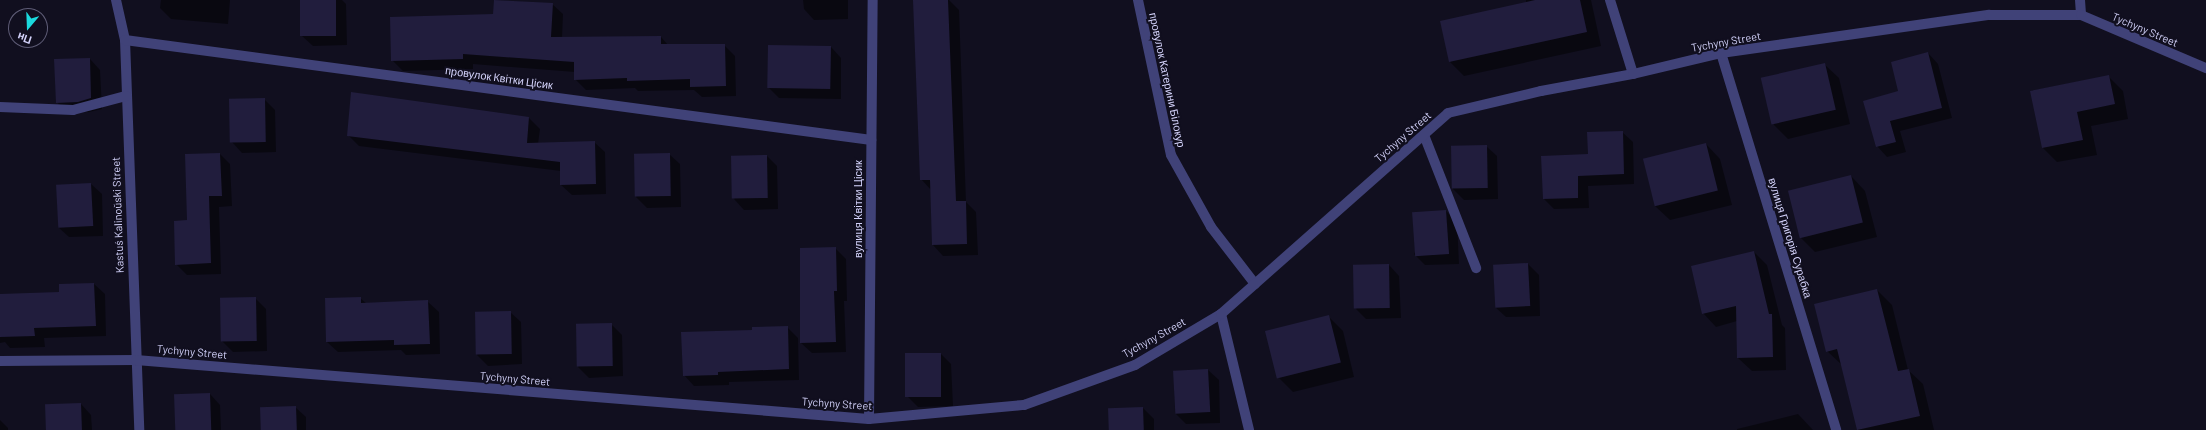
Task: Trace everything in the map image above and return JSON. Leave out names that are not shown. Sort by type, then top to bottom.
[{"type":"street","name":"Kastuś Kalinoŭski Street","points":[[116,0],[125,40],[139,430]]},
{"type":"street","name":"вулиця Квітки Цісик","points":[[869,419],[873,0]]},
{"type":"street","name":"провулок Катерини Білокур","points":[[1138,0],[1171,155],[1211,227],[1254,284]]},
{"type":"street","points":[[1610,0],[1633,74]]},
{"type":"street","points":[[2080,0],[2081,16]]},
{"type":"street","name":"Tychyny Street","points":[[0,361],[136,360],[869,419],[1024,405],[1135,365],[1221,314],[1448,113],[1542,91],[1633,74],[1721,54],[1989,15],[2081,16],[2206,68]]},
{"type":"street","name":"провулок Квітки Цісик","points":[[125,40],[871,140]]},
{"type":"street","name":"вулиця Григорія Сурабка","points":[[1721,54],[1836,430]]},
{"type":"street","points":[[0,107],[73,110],[126,96]]},
{"type":"street","points":[[1424,135],[1476,268]]},
{"type":"street","points":[[1221,314],[1249,430]]},
{"type":"building","points":[[300,0],[336,0],[336,36],[300,36]]},
{"type":"building","points":[[494,0],[553,3],[551,37],[661,36],[661,44],[725,44],[726,86],[690,87],[690,79],[627,81],[627,78],[574,80],[574,62],[463,54],[463,59],[391,61],[390,17],[493,14]]},
{"type":"building","points":[[913,0],[948,0],[956,201],[966,201],[967,244],[932,245],[930,180],[920,180]]},
{"type":"building","points":[[1535,0],[1580,0],[1587,32],[1449,62],[1440,21]]},
{"type":"building","points":[[768,45],[831,46],[830,89],[767,88]]},
{"type":"building","points":[[1928,52],[1942,108],[1890,121],[1896,142],[1876,147],[1863,101],[1898,91],[1891,62]]},
{"type":"building","points":[[90,58],[91,98],[78,102],[56,103],[54,59]]},
{"type":"building","points":[[1825,63],[1836,110],[1771,125],[1761,78]]},
{"type":"building","points":[[2109,75],[2115,104],[2077,112],[2083,140],[2042,148],[2030,91]]},
{"type":"building","points":[[351,92],[529,117],[527,143],[595,141],[596,184],[560,185],[560,162],[347,136]]},
{"type":"building","points":[[265,98],[266,142],[230,143],[229,99]]},
{"type":"building","points":[[1623,131],[1624,174],[1578,176],[1578,198],[1543,199],[1541,156],[1588,154],[1587,132]]},
{"type":"building","points":[[1706,143],[1718,191],[1655,206],[1643,159]]},
{"type":"building","points":[[1487,145],[1488,188],[1452,189],[1451,146]]},
{"type":"building","points":[[220,153],[222,196],[209,196],[211,263],[175,265],[174,221],[187,220],[185,154]]},
{"type":"building","points":[[670,153],[671,196],[635,197],[634,154]]},
{"type":"building","points":[[767,155],[768,198],[732,199],[731,156]]},
{"type":"building","points":[[1851,175],[1863,223],[1800,238],[1788,191]]},
{"type":"building","points":[[91,183],[93,226],[58,228],[56,185]]},
{"type":"building","points":[[1446,210],[1449,254],[1415,256],[1412,212]]},
{"type":"building","points":[[836,247],[837,291],[834,291],[836,342],[800,343],[800,248]]},
{"type":"building","points":[[1754,251],[1769,314],[1772,314],[1773,357],[1737,358],[1736,306],[1702,314],[1691,266]]},
{"type":"building","points":[[1528,263],[1530,306],[1495,308],[1493,265]]},
{"type":"building","points":[[1389,264],[1390,308],[1354,309],[1353,265]]},
{"type":"building","points":[[94,283],[96,326],[34,328],[35,336],[0,337],[0,294],[59,292],[59,284]]},
{"type":"building","points":[[1877,289],[1898,371],[1909,369],[1920,416],[1857,430],[1837,349],[1826,352],[1814,304]]},
{"type":"building","points":[[256,297],[257,341],[221,342],[220,298]]},
{"type":"building","points":[[361,297],[361,303],[428,300],[430,344],[394,345],[394,340],[326,342],[325,298]]},
{"type":"building","points":[[511,311],[512,354],[476,355],[475,312]]},
{"type":"building","points":[[1329,315],[1341,363],[1277,379],[1265,331]]},
{"type":"building","points":[[612,323],[613,366],[577,367],[576,324]]},
{"type":"building","points":[[788,326],[789,369],[718,372],[718,375],[683,376],[681,332],[752,330],[752,327]]},
{"type":"building","points":[[905,353],[941,353],[941,397],[905,397]]},
{"type":"building","points":[[1208,369],[1210,412],[1175,414],[1173,371]]},
{"type":"building","points":[[210,393],[211,430],[175,430],[174,394]]},
{"type":"building","points":[[81,403],[82,430],[46,430],[45,404]]},
{"type":"building","points":[[296,406],[297,430],[261,430],[260,407]]},
{"type":"building","points":[[1143,407],[1144,430],[1109,430],[1108,408]]}]
